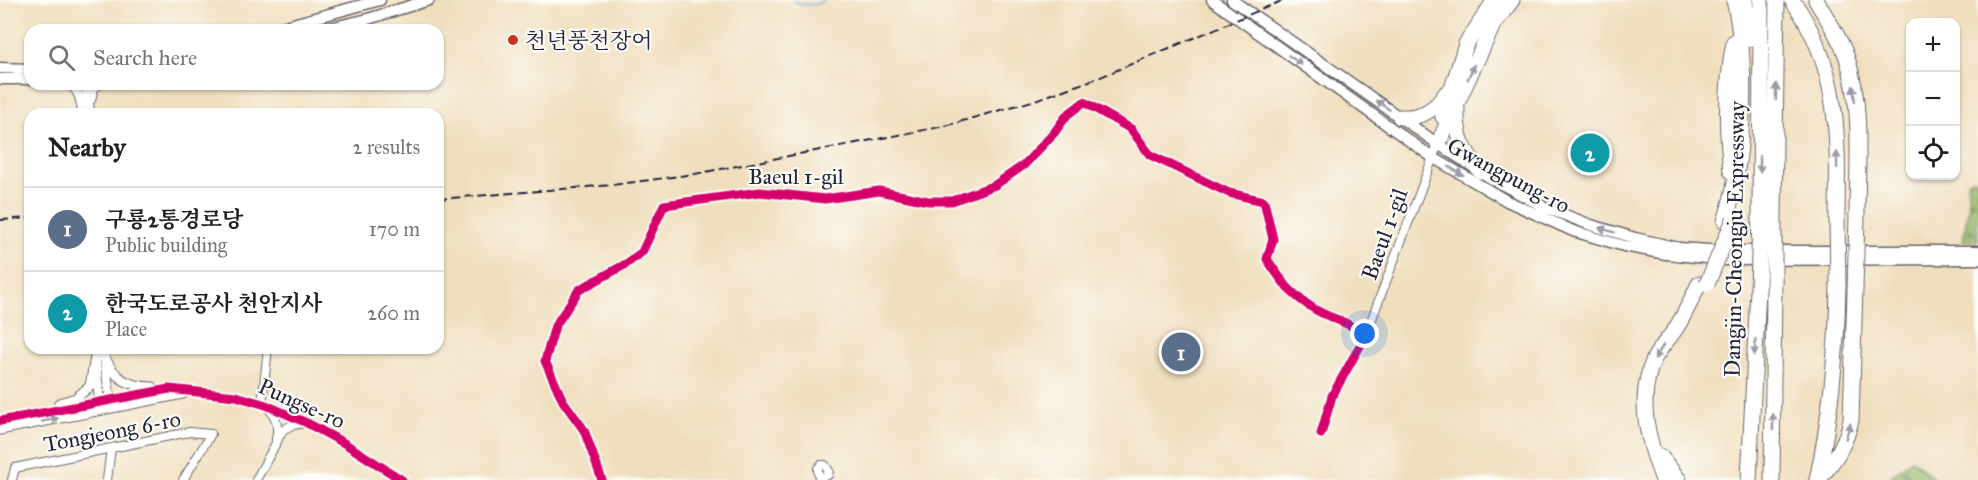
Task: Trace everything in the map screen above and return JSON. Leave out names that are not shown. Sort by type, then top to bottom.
[{"type":"highway","points":[[1435,150],[1446,104],[1466,44],[1495,0]]},
{"type":"highway","points":[[1435,150],[1494,25],[1512,0]]},
{"type":"highway","points":[[1730,220],[1741,134],[1742,75],[1734,0]]},
{"type":"highway","points":[[1664,480],[1653,452],[1645,418],[1646,386],[1657,354],[1703,284],[1730,220],[1745,175],[1749,146],[1749,38],[1745,0]]},
{"type":"highway","name":"Dangjin-Cheongju Expressway","points":[[1761,0],[1767,215],[1774,283],[1772,480]]},
{"type":"highway","name":"Dangjin-Cheongju Expressway","points":[[1749,480],[1758,289],[1767,215],[1777,0]]},
{"type":"highway","points":[[1792,0],[1819,47],[1830,83],[1836,119],[1838,184],[1846,218]]},
{"type":"highway","points":[[1816,0],[1840,41],[1852,77],[1856,115],[1846,218],[1845,287],[1851,420],[1837,456],[1817,480]]},
{"type":"highway","points":[[1400,117],[1414,117],[1431,110],[1444,96],[1454,77]]},
{"type":"highway","points":[[1458,101],[1459,138],[1467,154],[1480,171]]},
{"type":"highway","points":[[1817,480],[1824,447],[1845,287]]},
{"type":"highway","points":[[1645,418],[1664,463],[1679,480]]},
{"type":"main road","points":[[293,24],[380,0]]},
{"type":"main road","points":[[347,24],[429,0]]},
{"type":"main road","name":"Gwangpung-ro","points":[[1212,0],[1248,27],[1435,150],[1506,201],[1573,231],[1623,246],[1666,254],[1725,260],[1978,260]]},
{"type":"main road","name":"Gwangpung-ro","points":[[1232,0],[1400,117],[1435,150],[1480,171],[1544,207],[1591,225],[1679,248],[1782,252],[1978,250]]},
{"type":"main road","points":[[0,68],[24,74]]},
{"type":"main road","points":[[0,79],[24,77]]},
{"type":"street","points":[[76,90],[85,108]]},
{"type":"street","points":[[81,90],[86,108]]},
{"type":"street","points":[[86,90],[87,108]]},
{"type":"street","points":[[88,108],[93,90]]},
{"type":"street","name":"Baeul 1-gil","points":[[602,480],[584,430],[563,401],[545,361],[555,326],[579,290],[626,264],[642,252],[663,205],[760,192],[825,199],[879,191],[928,201],[952,201],[995,185],[1024,165],[1054,133],[1067,115],[1084,102],[1131,129],[1150,155],[1229,193],[1264,201],[1273,239],[1267,259],[1287,290],[1317,310],[1357,328],[1365,337]]},
{"type":"street","name":"Baeul 1-gil","points":[[1321,434],[1332,396],[1365,337],[1435,150]]},
{"type":"street","points":[[37,412],[82,394],[90,386],[98,354]]},
{"type":"street","points":[[99,354],[111,403]]},
{"type":"street","points":[[99,354],[100,405]]},
{"type":"street","points":[[100,354],[110,368],[126,383],[169,389]]},
{"type":"street","points":[[268,354],[264,404],[275,416],[278,425],[273,449]]},
{"type":"street","name":"Pungse-ro","points":[[111,403],[169,389],[236,396],[264,404],[307,423],[344,442],[402,480]]},
{"type":"street","name":"Pungse-ro","points":[[0,430],[100,405],[190,392]]},
{"type":"street","name":"Pungse-ro","points":[[0,421],[37,412],[100,405]]},
{"type":"street","points":[[256,480],[283,430],[292,425],[307,423]]},
{"type":"street","name":"Tongjeong 6-ro","points":[[12,480],[15,468],[189,432],[210,434],[183,480]]},
{"type":"street","points":[[107,480],[111,448]]},
{"type":"green space","points":[[1972,179],[1978,180],[1978,241],[1963,241],[1969,204],[1967,182]]},
{"type":"green space","points":[[1912,459],[1935,480],[1887,480]]},
{"type":"waterway","points":[[794,0],[809,5],[824,0]]},
{"type":"railway","points":[[444,199],[612,185],[695,174],[945,126],[1032,101],[1098,78],[1284,0]]},
{"type":"railway","points":[[0,220],[24,218]]},
{"type":"cycle path","points":[[602,480],[584,430],[563,401],[545,361],[555,326],[579,290],[626,264],[642,252],[664,205],[760,192],[825,199],[879,191],[928,201],[952,201],[995,185],[1024,165],[1054,133],[1067,115],[1084,102],[1131,129],[1150,155],[1229,193],[1264,201],[1273,239],[1267,259],[1278,275],[1288,288],[1307,304],[1354,328],[1365,337],[1332,396],[1321,434]]},
{"type":"cycle path","points":[[0,421],[169,389],[236,396],[266,405],[307,423],[344,443],[402,480]]},
{"type":"place","name":"천년풍천장어","points":[[513,40]]},
{"type":"place","name":"한국도로공사 천안지사","points":[[1590,153]]},
{"type":"place","name":"구룡2통경로당","points":[[1181,352]]}]
